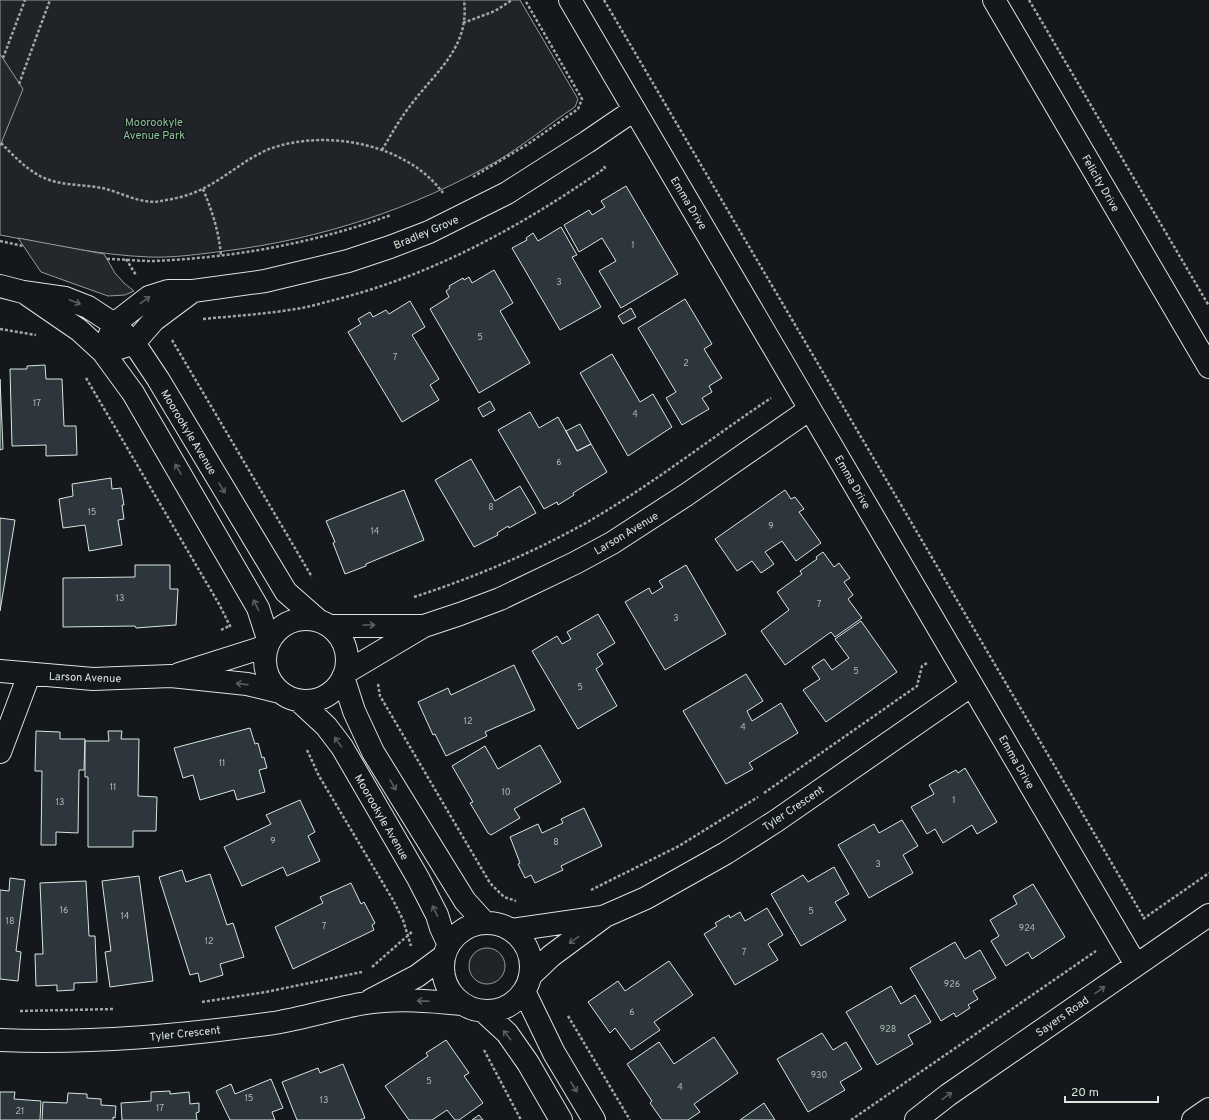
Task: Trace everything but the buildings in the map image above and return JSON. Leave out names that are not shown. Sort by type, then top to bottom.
[{"type":"street","name":"Emma Drive","points":[[570,0],[1136,965]]},
{"type":"street","name":"Felicity Drive","points":[[994,0],[1209,367]]},
{"type":"street","name":"Bradley Grove","points":[[114,324],[149,297],[168,291],[193,291],[265,281],[348,261],[429,232],[507,193],[634,110]]},
{"type":"street","name":"Moorookyle Avenue","points":[[0,286],[23,292],[65,298],[88,307],[114,324],[134,343],[158,379],[286,592],[324,623]]},
{"type":"street","name":"Bradley Grove","points":[[134,343],[157,318],[193,291]]},
{"type":"street","name":"Moorookyle Avenue","points":[[23,292],[79,330],[103,352],[133,393],[258,608],[268,644]]},
{"type":"street","points":[[103,352],[114,324]]},
{"type":"street","points":[[103,352],[134,343]]},
{"type":"street","name":"Larson Avenue","points":[[344,675],[424,626],[500,599],[575,563],[612,543],[686,495],[810,409]]},
{"type":"street","points":[[344,675],[337,686],[320,699],[309,701],[289,696],[274,686],[266,671],[264,663],[268,644],[276,630],[296,619],[307,618],[324,623],[338,633],[344,642],[347,652],[344,675],[354,711],[373,752],[465,901],[485,923]]},
{"type":"street","name":"Larson Avenue","points":[[324,623],[424,626]]},
{"type":"street","name":"Larson Avenue","points":[[170,676],[268,644]]},
{"type":"street","name":"Larson Avenue","points":[[0,671],[28,675],[93,679],[170,676],[247,684],[289,696]]},
{"type":"street","points":[[0,752],[28,675]]},
{"type":"street","name":"Tyler Crescent","points":[[527,984],[552,956],[605,916],[646,898],[733,849],[776,821],[972,685]]},
{"type":"street","name":"Moorookyle Avenue","points":[[289,696],[326,726],[342,747],[418,878],[437,915],[447,950]]},
{"type":"street","name":"Sayers Road","points":[[916,1120],[948,1095],[1209,915]]},
{"type":"street","name":"Tyler Crescent","points":[[512,930],[605,916]]},
{"type":"street","points":[[485,923],[504,926],[512,930],[520,937],[530,956],[531,966],[527,984],[516,1000],[506,1007],[483,1011],[462,1004],[448,988],[443,967],[447,950],[456,936],[464,929],[485,923]]},
{"type":"street","name":"Tyler Crescent","points":[[367,1003],[417,976],[447,950]]},
{"type":"street","points":[[527,984],[554,1053],[594,1120]]},
{"type":"street","name":"Tyler Crescent","points":[[0,1040],[37,1042],[197,1034],[286,1021],[367,1003],[425,1001],[462,1004]]},
{"type":"street","points":[[483,1011],[507,1033],[528,1063],[561,1120]]},
{"type":"street","points":[[1193,1120],[1209,1109]]},
{"type":"path","points":[[3,58],[25,0]]},
{"type":"path","points":[[19,84],[50,0]]},
{"type":"path","points":[[382,150],[410,105],[446,64],[454,51],[463,23],[464,0]]},
{"type":"path","points":[[463,23],[495,11],[512,0]]},
{"type":"path","points":[[468,180],[528,144],[578,109],[582,99],[525,0]]},
{"type":"path","points":[[604,0],[1144,918]]},
{"type":"path","points":[[1029,0],[1209,306]]},
{"type":"path","points":[[1,143],[28,168],[49,180],[63,184],[103,189],[148,201],[159,202],[203,189],[258,155],[271,149],[310,141],[331,141],[382,150],[427,174],[443,193]]},
{"type":"path","points":[[203,189],[213,214],[220,239],[222,286]]},
{"type":"path","points":[[437,196],[449,190]]},
{"type":"path","points":[[107,259],[150,261],[221,256],[305,240],[392,215]]},
{"type":"path","points":[[0,241],[23,246]]},
{"type":"path","points":[[126,259],[149,297]]},
{"type":"path","points":[[157,318],[186,362],[302,562]]},
{"type":"path","points":[[0,329],[41,336]]},
{"type":"path","points":[[408,599],[477,576],[582,525],[649,483],[820,366]]},
{"type":"path","points":[[86,378],[219,604]]},
{"type":"path","points":[[286,592],[311,575]]},
{"type":"path","points":[[217,632],[258,608]]},
{"type":"path","points":[[588,891],[679,846],[760,796],[918,686],[922,666],[951,650],[977,633]]},
{"type":"path","points":[[391,714],[488,879]]},
{"type":"path","points":[[308,752],[319,776],[393,900],[403,920]]},
{"type":"path","points":[[851,1120],[1209,873]]},
{"type":"path","points":[[465,901],[490,883]]},
{"type":"path","points":[[196,1003],[266,992],[368,970],[408,934],[437,915]]},
{"type":"path","points":[[15,1011],[122,1009]]},
{"type":"path","points":[[572,1021],[630,1120]]},
{"type":"path","points":[[487,1059],[521,1120]]},
{"type":"green space","name":"Moorookyle Avenue Park","points":[[0,0],[520,0],[578,99],[575,107],[497,161],[433,194],[366,220],[296,239],[261,246],[177,256],[130,256],[74,249],[0,235]]},
{"type":"green space","points":[[487,948],[500,953],[505,966],[500,979],[487,984],[474,979],[469,966],[474,953]]},
{"type":"shaded area","points":[[0,54],[23,89],[0,146]]},
{"type":"shaded area","points":[[18,238],[104,254],[115,273],[134,291],[125,295],[108,296],[41,272]]}]
